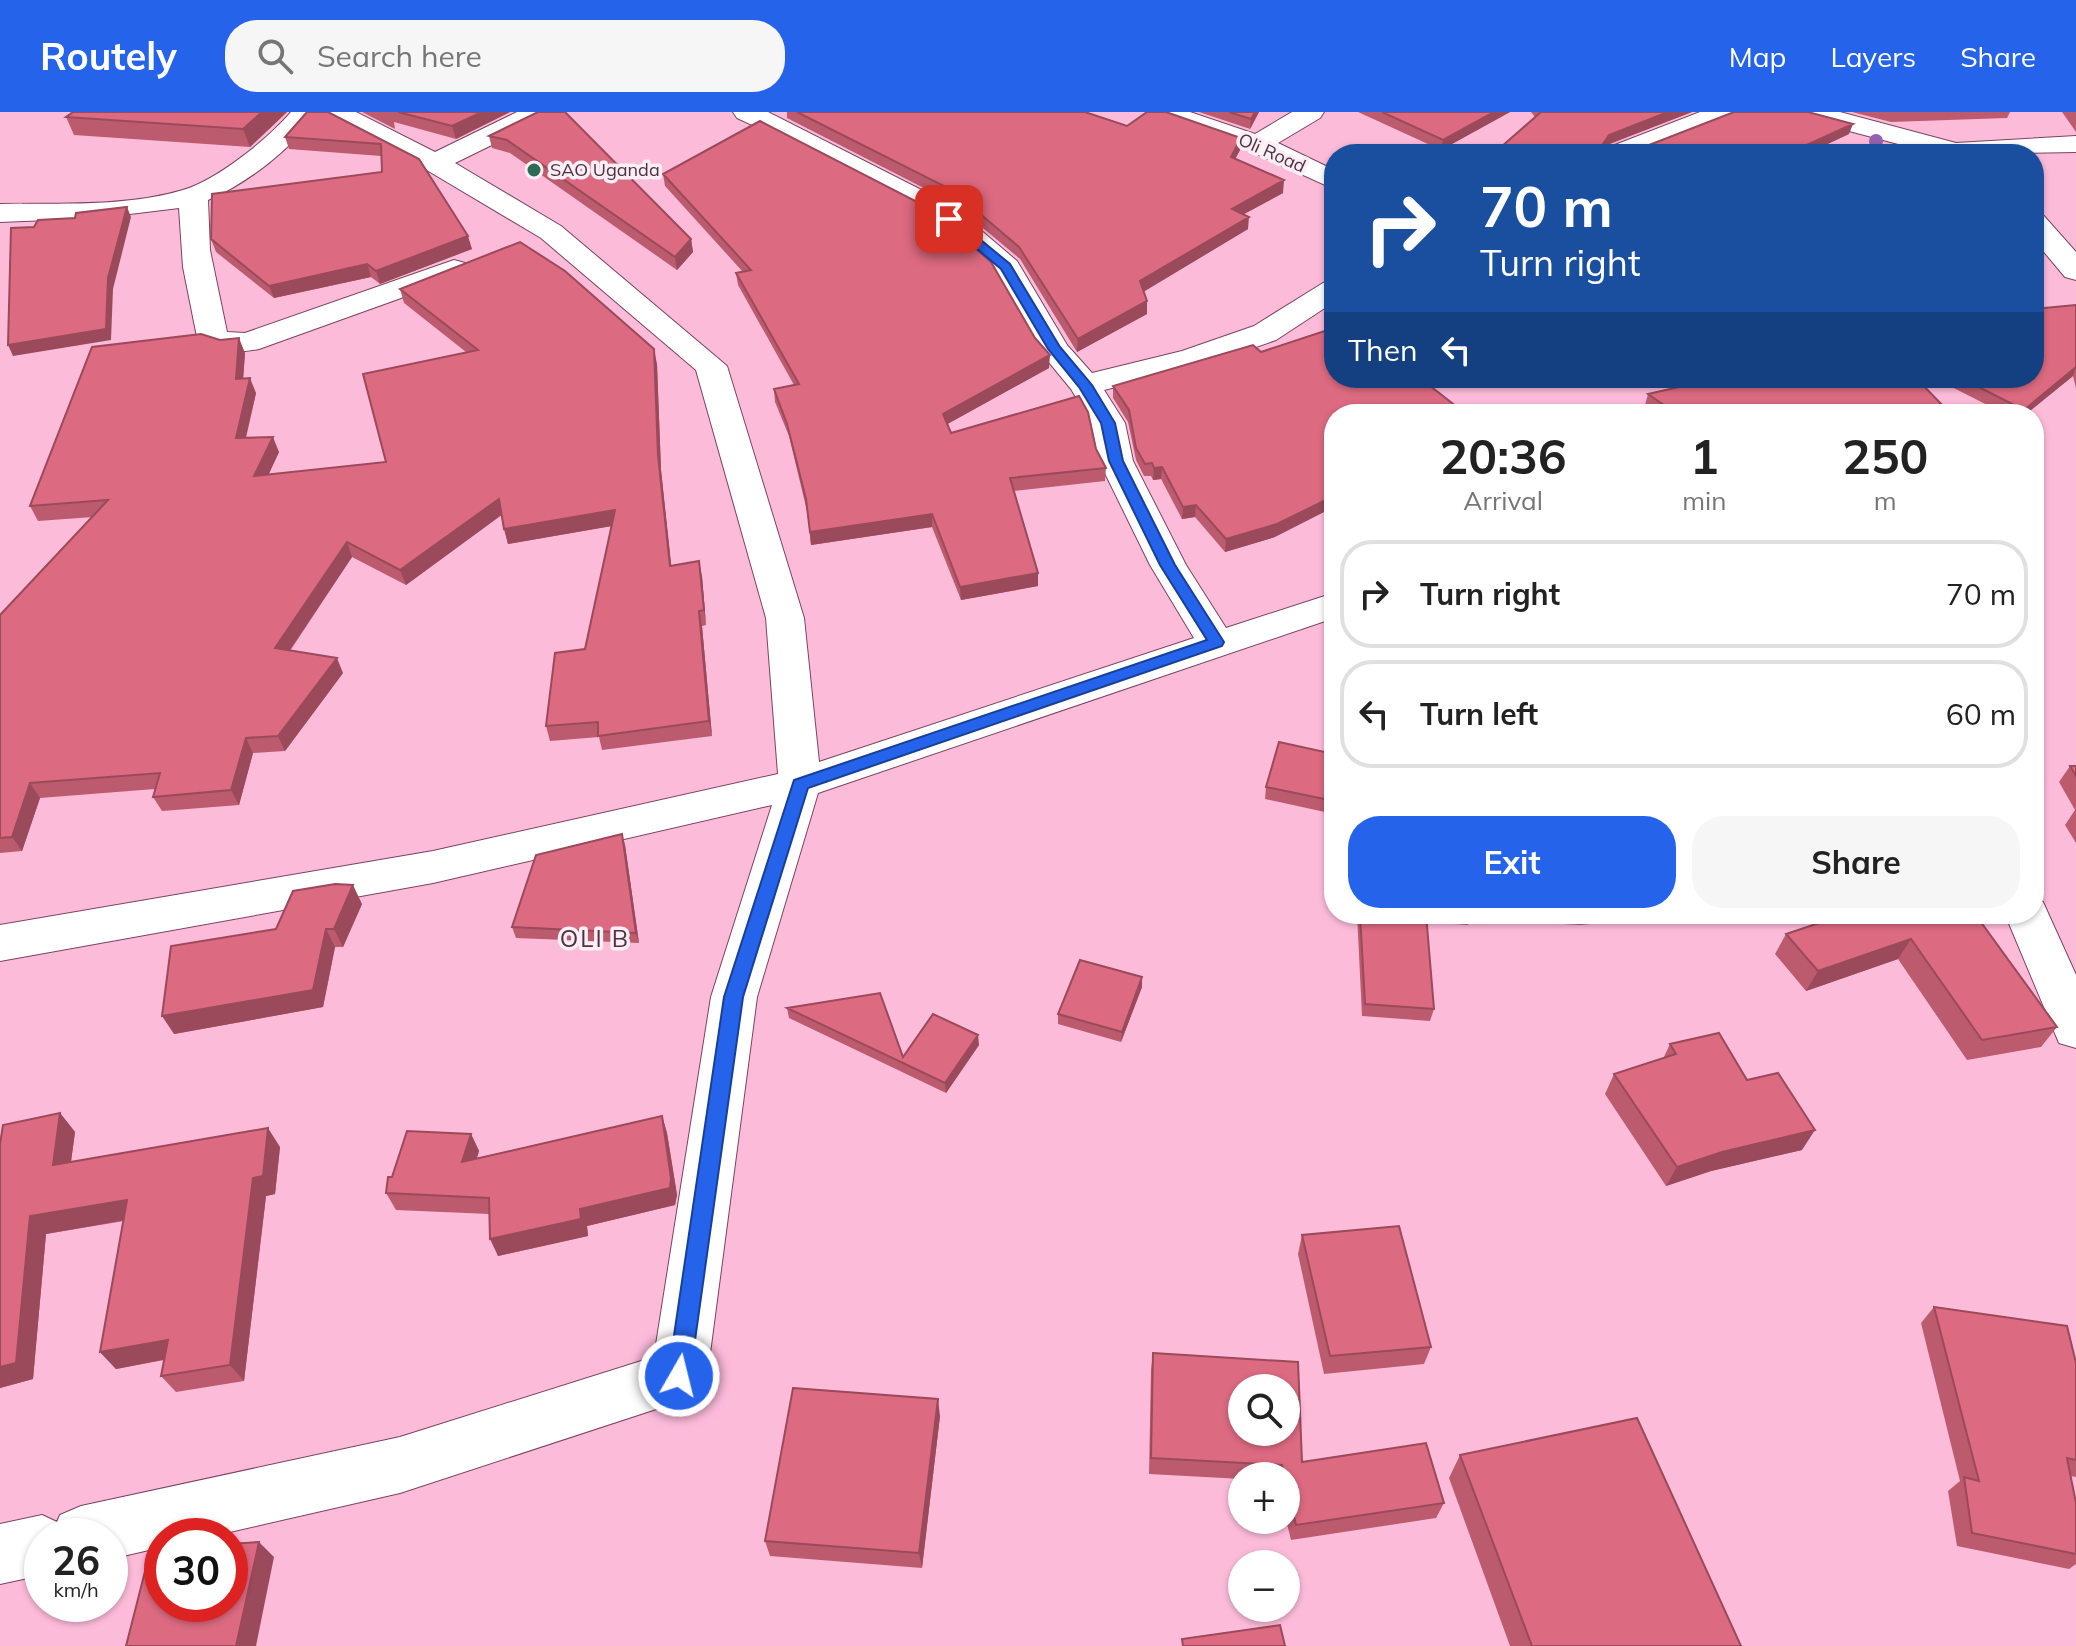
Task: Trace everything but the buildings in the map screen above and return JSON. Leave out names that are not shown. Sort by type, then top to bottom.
[{"type":"street","points":[[0,213],[79,210],[194,196],[256,159],[296,125],[305,112]]},
{"type":"street","points":[[128,1526],[400,1465],[679,1376],[734,997],[800,784],[785,618],[711,366],[435,163],[336,112]]},
{"type":"street","points":[[435,163],[538,112]]},
{"type":"street","points":[[746,112],[941,211],[1006,267],[1054,349],[1085,385],[1108,423],[1116,461],[1168,565],[1216,642]]},
{"type":"street","name":"Oli Road","points":[[1164,112],[1258,144],[1324,176]]},
{"type":"street","points":[[1258,144],[1311,112]]},
{"type":"street","points":[[1642,144],[1724,112]]},
{"type":"street","points":[[1809,112],[1928,144]]},
{"type":"street","points":[[2044,146],[2076,144]]},
{"type":"street","points":[[194,196],[191,226],[201,286],[213,337],[226,342],[248,342],[364,304],[481,259]]},
{"type":"street","points":[[2044,234],[2076,271]]},
{"type":"street","points":[[1085,385],[1193,358],[1265,333],[1324,295]]},
{"type":"street","points":[[0,943],[433,867],[800,784],[1324,608]]},
{"type":"street","points":[[2031,924],[2076,1029]]},
{"type":"street","points":[[0,1554],[24,1549]]},
{"type":"place","name":"SAO Uganda","points":[[534,170]]},
{"type":"district","name":"OLI B","points":[[595,939]]},
{"type":"route","points":[[679,1376],[734,997],[800,784],[1216,642],[1168,565],[1116,461],[1108,423],[1085,385],[1054,349],[1017,281],[1006,267],[949,219]]}]
